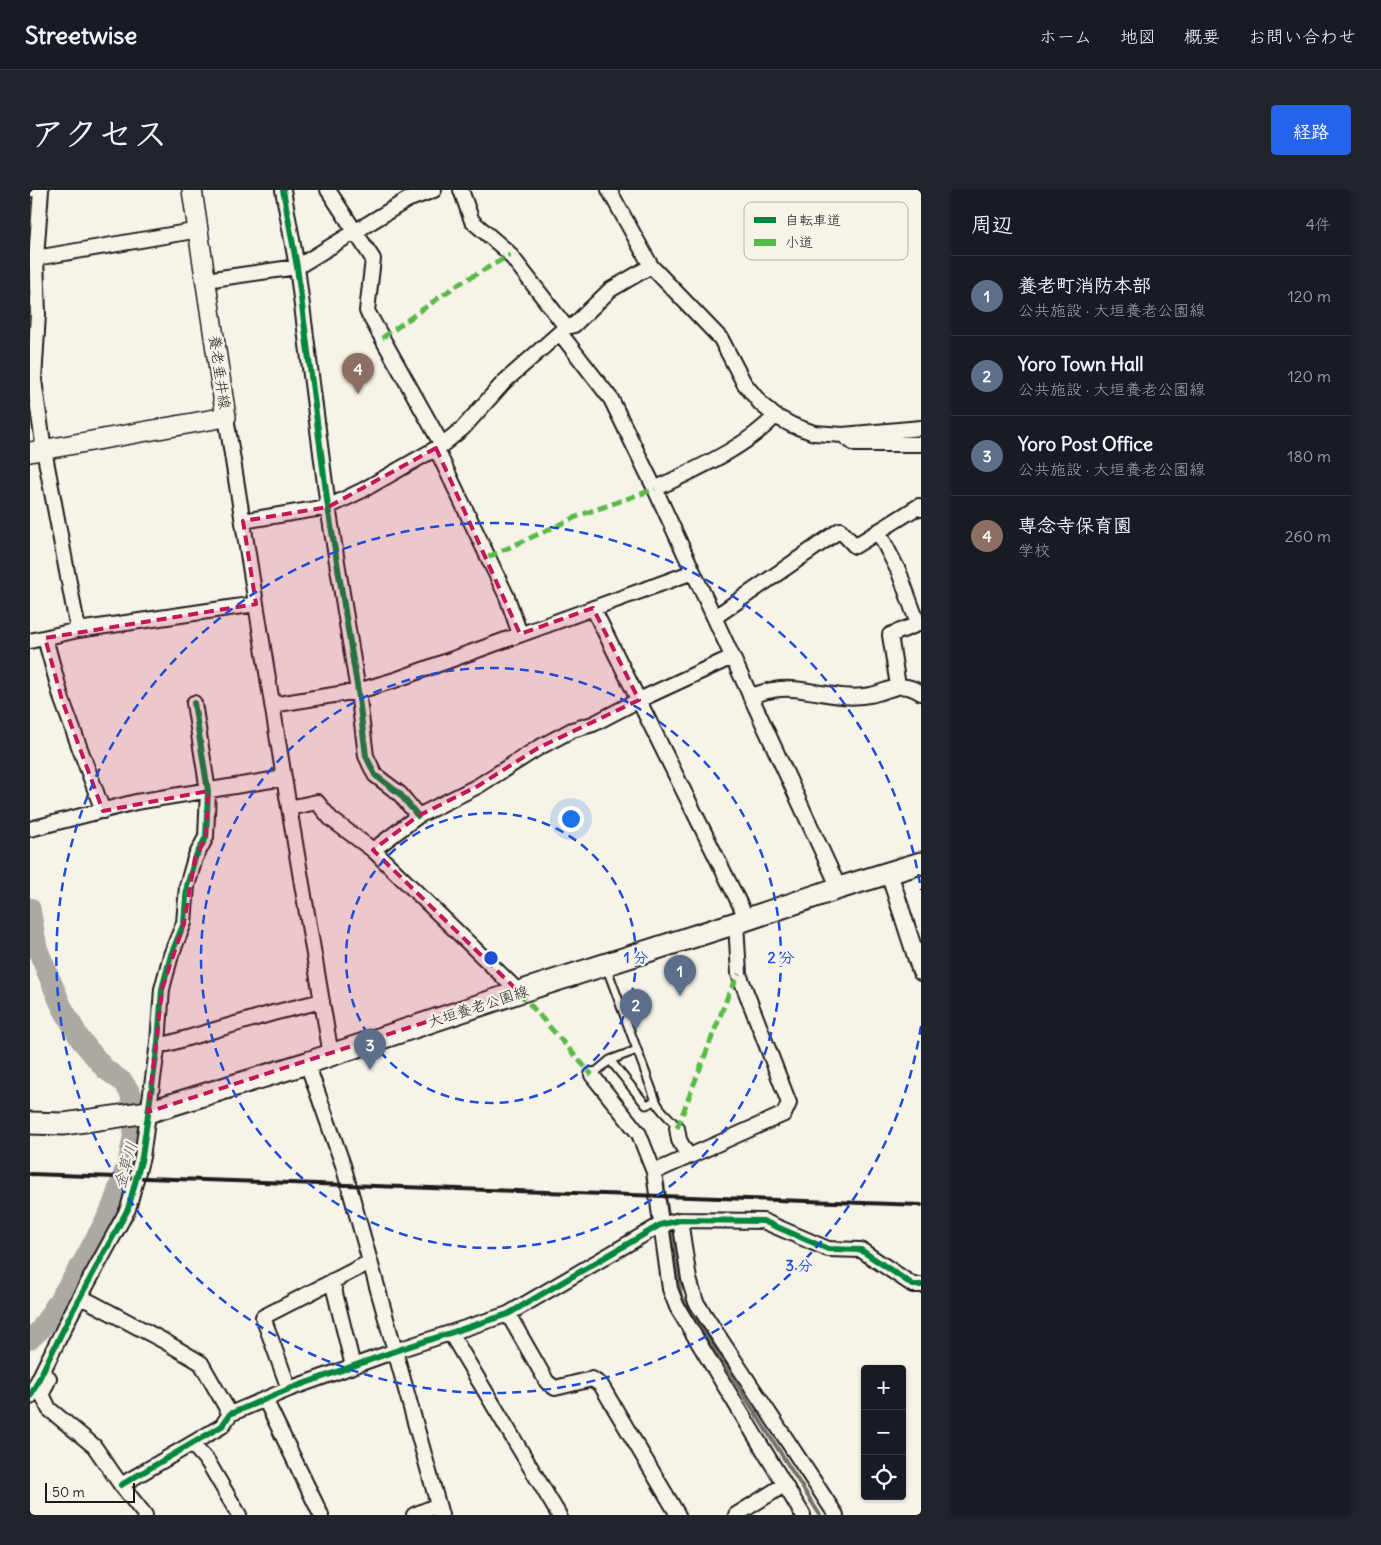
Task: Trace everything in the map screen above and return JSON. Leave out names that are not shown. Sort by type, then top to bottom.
[{"type":"main road","name":"養老垂井線","points":[[37,451],[226,417],[192,190]]},
{"type":"main road","name":"大垣養老公園線","points":[[30,1123],[64,1124],[136,1114],[308,1063],[839,888],[921,864]]},
{"type":"street","points":[[283,190],[297,267],[328,507],[358,691],[366,756],[375,775],[400,794],[418,816]]},
{"type":"street","points":[[328,190],[373,259],[367,310],[439,446],[507,597],[520,634]]},
{"type":"street","points":[[206,280],[297,267],[407,200],[434,190]]},
{"type":"street","points":[[461,190],[472,221],[508,252],[611,399],[655,489],[839,888]]},
{"type":"street","points":[[609,190],[650,266],[721,339],[744,383],[761,404],[775,416],[814,433],[843,436],[921,428]]},
{"type":"street","points":[[37,191],[33,259],[38,314],[34,380],[37,451],[78,630]]},
{"type":"street","points":[[33,259],[199,230]]},
{"type":"street","points":[[243,521],[328,507],[363,490],[439,446],[463,428],[504,382],[563,330],[574,325],[610,290],[650,266]]},
{"type":"street","points":[[655,489],[721,455],[750,437],[775,416]]},
{"type":"street","points":[[226,417],[331,1055]]},
{"type":"street","points":[[843,436],[855,444],[921,444]]},
{"type":"street","points":[[715,618],[840,530],[855,546],[919,506],[921,509]]},
{"type":"street","points":[[878,531],[899,572],[919,623],[890,634],[898,686]]},
{"type":"street","points":[[272,705],[358,691],[394,680],[693,572]]},
{"type":"street","points":[[30,641],[78,630],[256,604]]},
{"type":"street","points":[[592,608],[639,700],[741,921],[739,974],[789,1103],[784,1114],[654,1172]]},
{"type":"street","points":[[45,638],[62,700],[103,810]]},
{"type":"street","points":[[373,850],[418,816],[478,786],[538,748],[572,730],[592,724],[732,657]]},
{"type":"street","points":[[750,696],[774,689],[804,691],[845,698],[870,695],[898,686],[912,686],[921,693]]},
{"type":"street","points":[[30,1398],[72,1312],[128,1209],[142,1157],[136,1114],[158,1043],[162,989],[171,955],[184,923],[187,886],[194,858],[206,837],[208,791],[194,703]]},
{"type":"street","points":[[34,828],[136,802],[284,778]]},
{"type":"street","points":[[289,808],[317,802],[331,818],[373,850],[519,992]]},
{"type":"street","points":[[889,873],[921,972]]},
{"type":"street","points":[[158,1043],[167,1044],[273,1013],[322,1001]]},
{"type":"street","points":[[308,1063],[343,1165],[440,1510],[414,1515]]},
{"type":"street","points":[[592,1075],[639,1134],[654,1172],[670,1289],[677,1307],[803,1515]]},
{"type":"street","points":[[677,1128],[679,1140],[688,1156]]},
{"type":"street","points":[[680,1220],[689,1279],[696,1302],[836,1515]]},
{"type":"street","points":[[121,1485],[193,1445],[222,1426],[230,1414],[289,1389],[395,1351],[452,1334],[508,1314],[660,1225],[680,1220],[763,1221],[828,1249],[861,1250],[913,1285],[921,1285]]},
{"type":"street","points":[[289,1389],[263,1317],[370,1262]]},
{"type":"street","points":[[332,1282],[353,1366]]},
{"type":"street","points":[[81,1297],[201,1363],[230,1414]]},
{"type":"street","points":[[72,1312],[72,1328],[42,1394],[49,1409],[94,1446],[145,1515]]},
{"type":"street","points":[[508,1314],[547,1382],[554,1388],[592,1379],[601,1385],[678,1515]]},
{"type":"street","points":[[452,1334],[559,1515]]},
{"type":"street","points":[[265,1399],[321,1515]]},
{"type":"street","points":[[193,1445],[208,1462],[239,1515]]},
{"type":"street","points":[[736,1515],[784,1485]]},
{"type":"lane","points":[[606,964],[660,1111],[672,1120],[677,1128]]},
{"type":"lane","points":[[592,1075],[610,1060],[637,1050]]},
{"type":"lane","points":[[610,1060],[646,1105],[656,1101]]},
{"type":"highlighted area","points":[[436,448],[520,634],[593,608],[639,700],[538,748],[478,786],[418,816],[373,850],[519,992],[148,1112],[162,989],[184,923],[195,858],[206,837],[208,791],[103,811],[62,700],[45,638],[256,604],[243,521],[328,507]]},
{"type":"waterway","name":"金草川","points":[[30,908],[37,948],[61,1005],[80,1039],[105,1069],[123,1082],[131,1094],[134,1132],[129,1159],[111,1210],[83,1262],[40,1330],[30,1339]]},
{"type":"waterway","points":[[663,1183],[681,1296],[820,1515]]},
{"type":"railway","points":[[30,1174],[921,1205]]},
{"type":"marked path","points":[[382,338],[457,285],[510,255]]},
{"type":"marked path","points":[[488,557],[583,514],[655,489]]},
{"type":"marked path","points":[[677,1128],[729,993],[739,974]]},
{"type":"marked path","points":[[519,992],[592,1075]]},
{"type":"cycle path","points":[[283,190],[297,267],[328,507],[358,691],[366,756],[375,775],[400,794],[418,816]]},
{"type":"cycle path","points":[[30,1397],[72,1312],[128,1209],[142,1157],[158,1043],[162,989],[171,955],[184,923],[187,886],[195,858],[206,837],[208,791],[194,703]]},
{"type":"cycle path","points":[[121,1485],[222,1426],[230,1414],[289,1389],[395,1351],[508,1314],[660,1225],[680,1220],[763,1221],[828,1249],[861,1250],[913,1285],[921,1285]]},
{"type":"place","name":"専念寺保育園","points":[[358,394]]},
{"type":"place","name":"養老町消防本部","points":[[680,996]]},
{"type":"place","name":"Yoro Town Hall","points":[[636,1030]]},
{"type":"place","name":"Yoro Post Office","points":[[370,1070]]}]
